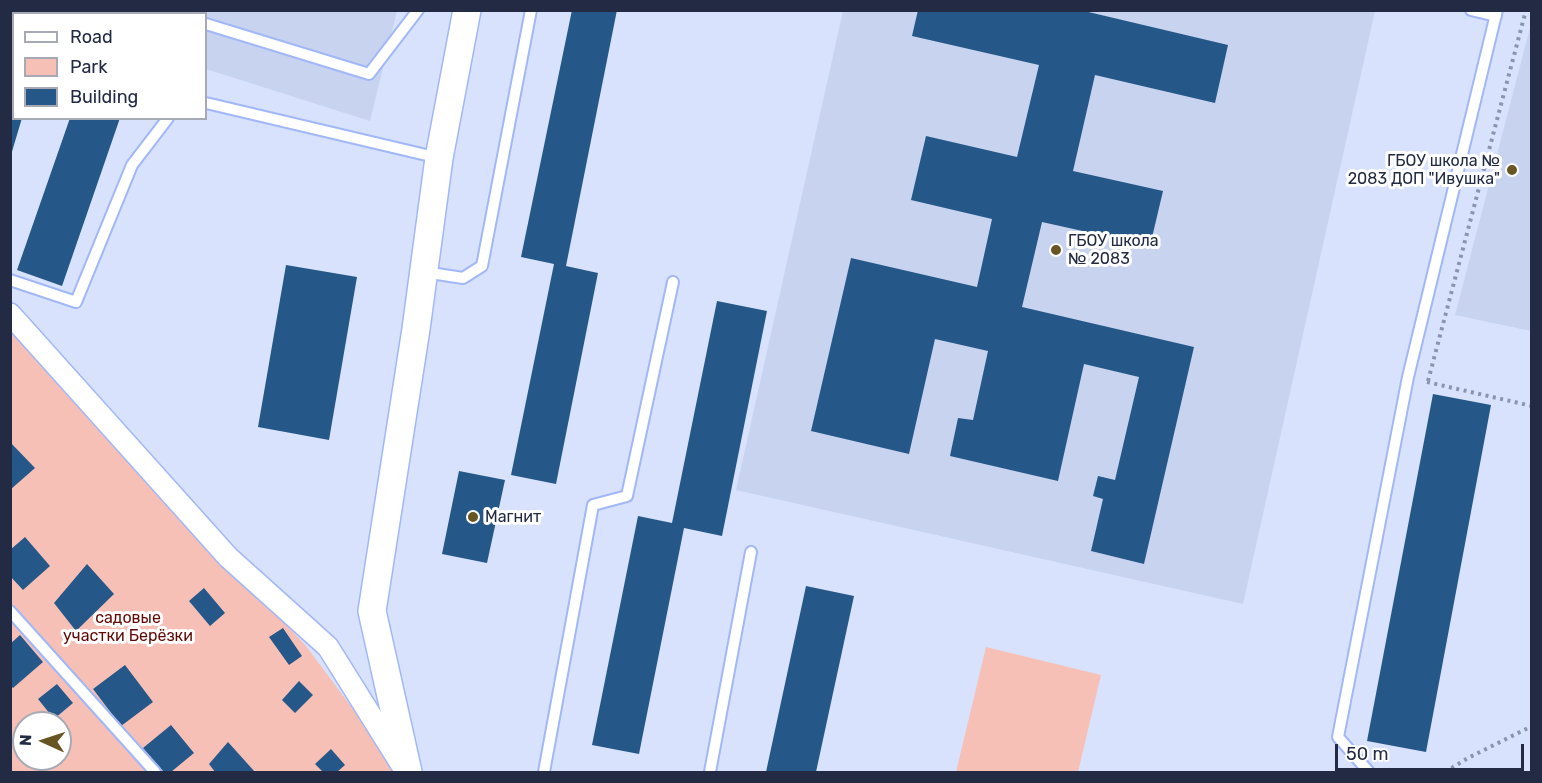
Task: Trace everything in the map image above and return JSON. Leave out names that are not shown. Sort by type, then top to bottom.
[{"type":"street","points":[[407,772],[372,611],[424,272],[439,158],[467,10]]},
{"type":"street","points":[[10,314],[228,557],[328,646],[407,772]]},
{"type":"lane","points":[[207,24],[369,74],[418,10]]},
{"type":"lane","points":[[424,272],[463,278],[482,266],[531,10]]},
{"type":"lane","points":[[1369,772],[1338,737],[1408,377],[1497,13],[1471,10]]},
{"type":"lane","points":[[207,103],[439,158]]},
{"type":"lane","points":[[10,280],[76,302],[132,165],[166,120]]},
{"type":"lane","points":[[544,772],[593,505],[627,496],[673,282]]},
{"type":"lane","points":[[710,772],[751,552]]},
{"type":"lane","points":[[10,611],[155,772]]},
{"type":"path","points":[[1427,382],[1526,10]]},
{"type":"path","points":[[1408,377],[1532,406]]},
{"type":"path","points":[[1444,772],[1532,726]]},
{"type":"shaded area","points":[[18,11],[397,11],[370,121],[207,69],[207,12]]},
{"type":"shaded area","name":"ГБОУ школа № 2083","points":[[843,11],[1375,11],[1243,604],[736,490]]},
{"type":"shaded area","name":"ГБОУ школа № 2083 ДОП \"Ивушка\"","points":[[1531,24],[1532,331],[1455,315]]},
{"type":"green space","name":"садовые участки Берёзки","points":[[10,330],[306,646],[394,764],[397,772],[11,772]]},
{"type":"green space","points":[[986,647],[1101,675],[1078,772],[956,772]]},
{"type":"building","points":[[572,10],[617,10],[566,266],[598,273],[556,484],[511,475],[554,264],[521,257]]},
{"type":"building","points":[[918,10],[1080,10],[1228,45],[1215,103],[1095,75],[1073,171],[1163,191],[1150,246],[1042,222],[1022,307],[1194,347],[1144,564],[1091,551],[1103,499],[1093,496],[1098,476],[1115,480],[1139,377],[1084,364],[1058,481],[950,456],[958,418],[973,420],[988,351],[935,339],[909,454],[811,431],[851,258],[977,287],[992,219],[911,200],[926,136],[1017,157],[1039,65],[912,36]]},
{"type":"building","points":[[12,53],[12,120],[21,120],[11,155],[10,58]]},
{"type":"building","points":[[69,120],[119,120],[62,286],[17,270]]},
{"type":"building","points":[[286,265],[357,277],[329,440],[258,427]]},
{"type":"building","points":[[717,301],[767,311],[722,536],[684,528],[639,754],[592,745],[638,516],[672,523]]},
{"type":"building","points":[[1433,394],[1491,405],[1426,752],[1367,741]]},
{"type":"building","points":[[10,442],[35,468],[10,490]]},
{"type":"building","name":"Магнит","points":[[459,471],[505,480],[487,563],[442,554]]},
{"type":"building","points":[[25,537],[50,566],[23,590],[10,576],[10,550]]},
{"type":"building","points":[[87,564],[114,594],[76,631],[54,603]]},
{"type":"building","points":[[806,586],[854,596],[816,772],[766,772]]},
{"type":"building","points":[[204,588],[225,613],[210,626],[189,601]]},
{"type":"building","points":[[283,628],[302,656],[289,665],[269,637]]},
{"type":"building","points":[[20,635],[43,662],[13,688],[10,685],[10,644]]},
{"type":"building","points":[[125,665],[153,702],[121,726],[93,689]]},
{"type":"building","points":[[299,681],[313,695],[295,713],[282,700]]},
{"type":"building","points":[[57,684],[73,703],[64,711],[48,711],[38,699]]},
{"type":"building","points":[[171,725],[194,753],[171,772],[164,772],[143,748]]},
{"type":"building","points":[[228,742],[255,772],[215,772],[209,764]]},
{"type":"building","points":[[331,749],[345,765],[337,772],[323,772],[315,764]]},
{"type":"place","name":"ГБОУ школа № 2083 ДОП \"Ивушка\"","points":[[1512,170]]},
{"type":"place","name":"ГБОУ школа № 2083","points":[[1056,250]]},
{"type":"place","name":"Магнит","points":[[473,517]]}]
